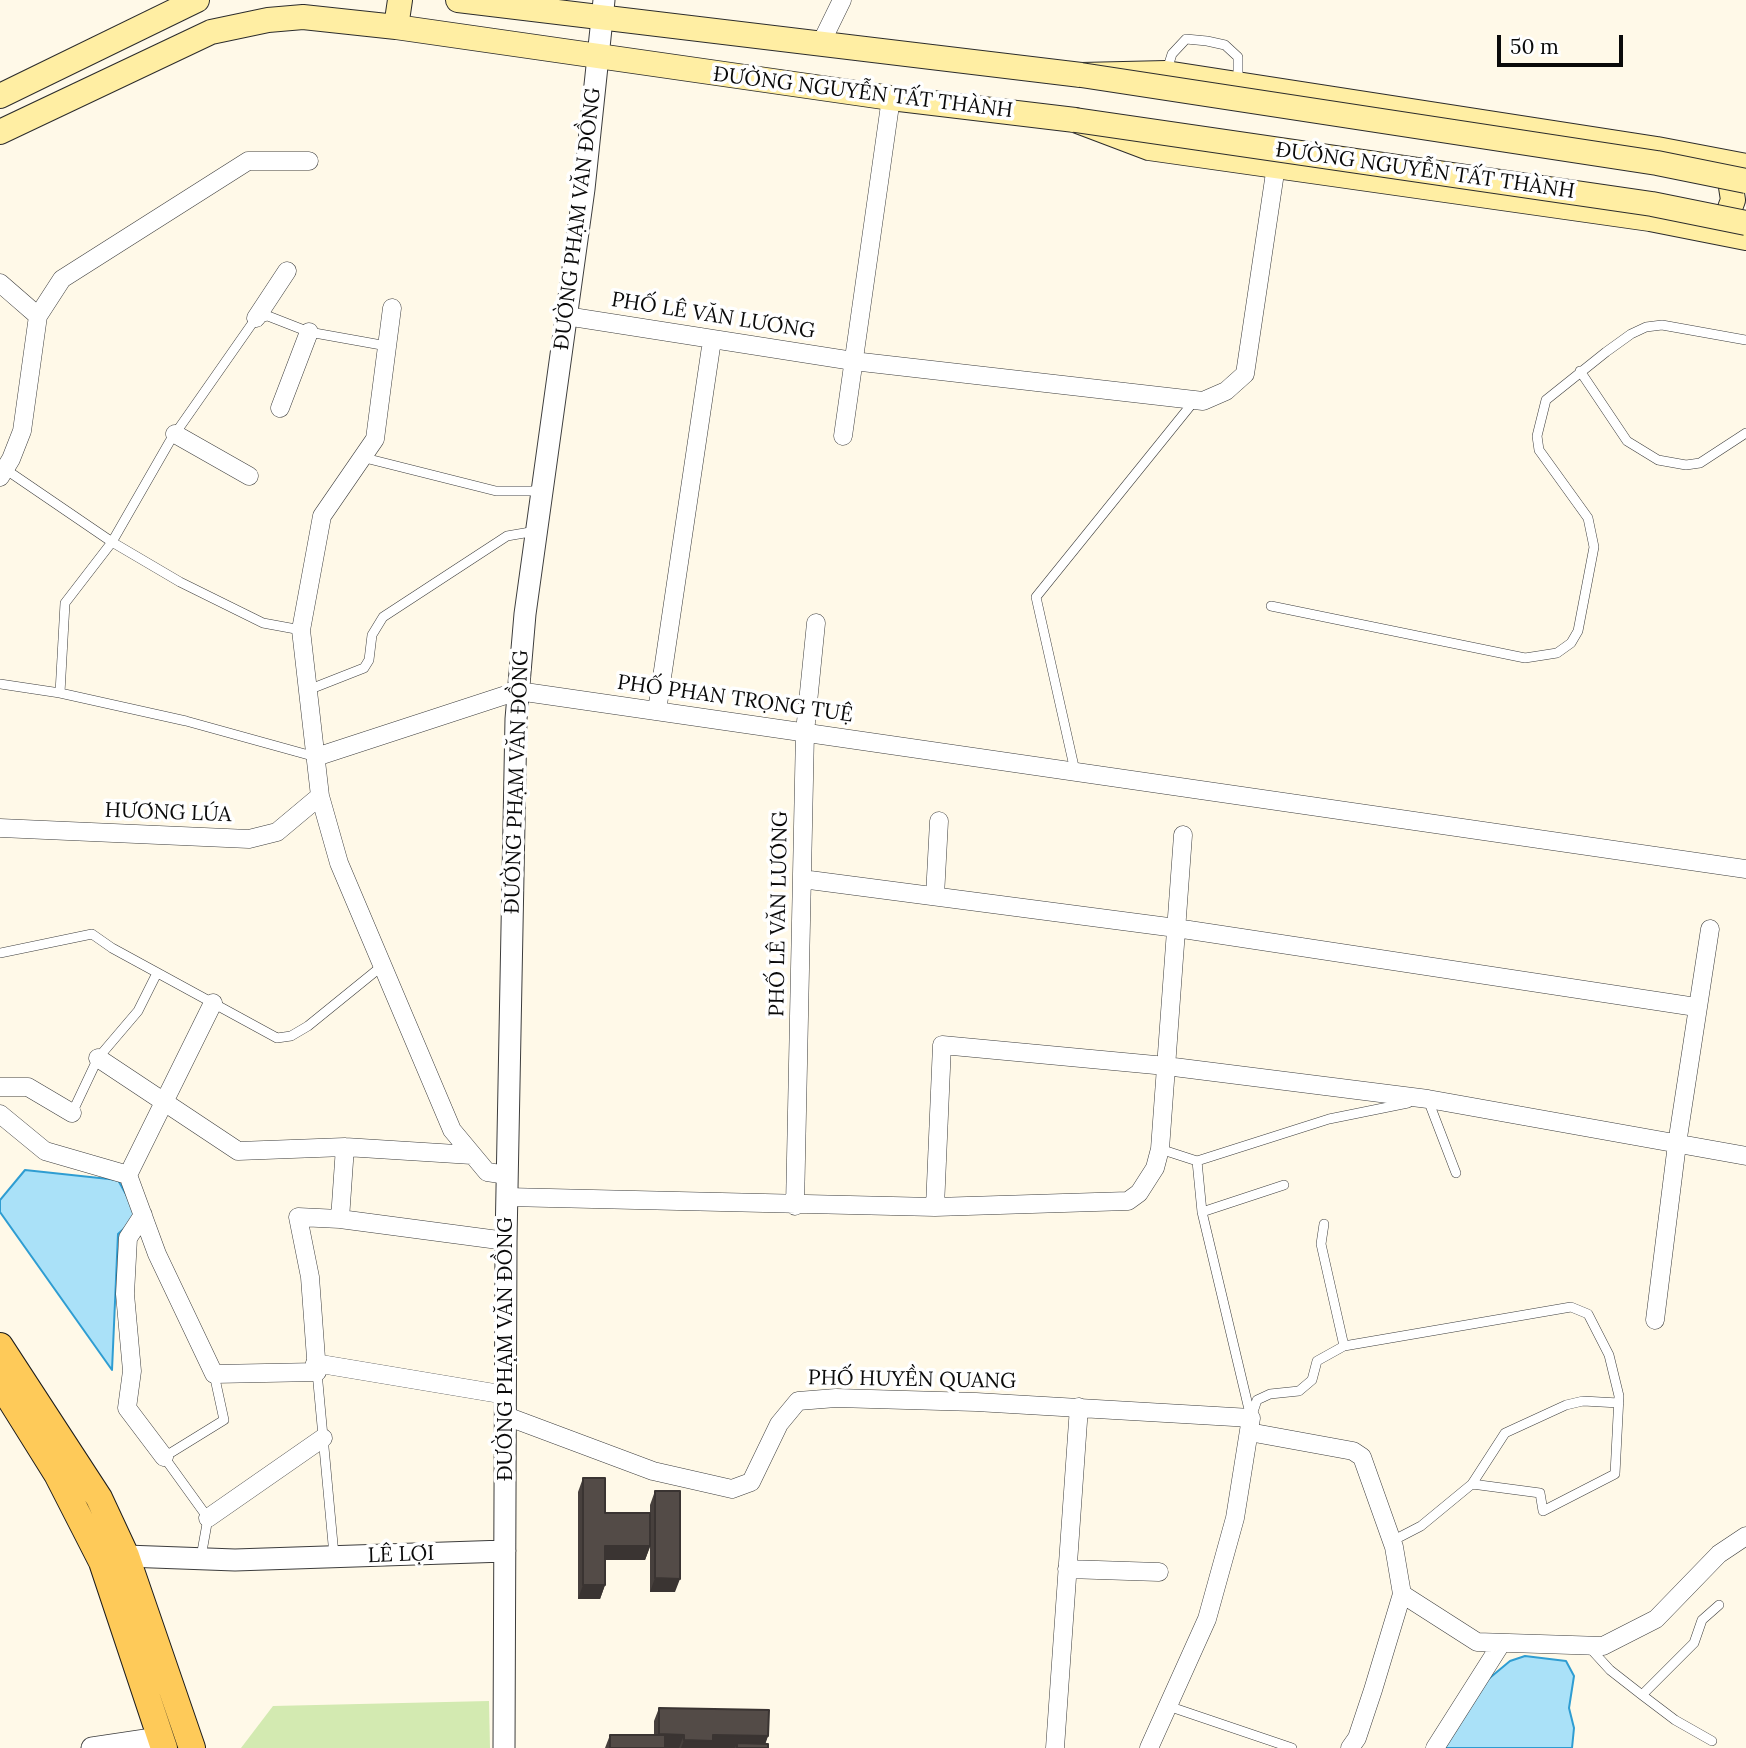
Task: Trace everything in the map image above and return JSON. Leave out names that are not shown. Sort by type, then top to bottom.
[{"type":"main road","points":[[0,96],[197,0]]},
{"type":"main road","points":[[396,27],[400,0]]},
{"type":"main road","name":"ĐƯỜNG NGUYỄN TẤT THÀNH","points":[[458,0],[604,9],[821,43],[1081,75],[1630,159],[1746,181]]},
{"type":"main road","name":"ĐƯỜNG NGUYỄN TẤT THÀNH","points":[[0,132],[190,41],[233,26],[303,17],[396,27],[891,99],[1075,120],[1652,204],[1746,223]]},
{"type":"main road","points":[[1081,75],[1166,73],[1746,166]]},
{"type":"main road","points":[[1075,120],[1149,148],[1712,230],[1746,238]]},
{"type":"main road","points":[[1712,230],[1726,219],[1733,200],[1729,174],[1717,161]]},
{"type":"main road","points":[[0,1346],[99,1498],[162,1743]]},
{"type":"main road","points":[[0,1383],[114,1559],[151,1635],[192,1748]]},
{"type":"street","points":[[821,43],[842,0]]},
{"type":"street","name":"ĐƯỜNG PHẠM VĂN ĐỒNG","points":[[505,1551],[506,1241],[518,691],[536,531],[604,9]]},
{"type":"street","points":[[843,436],[891,99]]},
{"type":"street","points":[[3,473],[22,431],[38,316],[62,279],[248,160],[309,161]]},
{"type":"street","points":[[1195,400],[1203,401],[1226,391],[1245,374],[1276,166]]},
{"type":"street","points":[[256,318],[287,271]]},
{"type":"street","points":[[0,283],[38,316]]},
{"type":"street","points":[[392,308],[375,439],[322,516],[301,629],[320,796],[339,863],[452,1130],[487,1172],[507,1175]]},
{"type":"street","name":"PHỐ LÊ VĂN LƯƠNG","points":[[566,316],[853,361],[1195,400]]},
{"type":"street","points":[[280,408],[309,332]]},
{"type":"street","points":[[657,711],[712,340]]},
{"type":"street","points":[[175,434],[249,475]]},
{"type":"street","name":"PHỐ LÊ VĂN LƯƠNG","points":[[795,1206],[805,732],[816,623]]},
{"type":"street","points":[[316,757],[518,691]]},
{"type":"street","name":"PHỐ PHAN TRỌNG TUỆ","points":[[518,691],[1746,869]]},
{"type":"street","name":"HƯƠNG LÚA","points":[[0,828],[248,839],[277,832],[320,796]]},
{"type":"street","points":[[935,897],[939,821]]},
{"type":"street","points":[[507,1197],[795,1206],[935,1207],[1128,1201],[1139,1193],[1155,1168],[1160,1149],[1183,835]]},
{"type":"street","points":[[802,879],[1176,928],[1696,1007]]},
{"type":"street","points":[[1655,1320],[1696,1007],[1710,929]]},
{"type":"street","points":[[213,1003],[128,1175],[158,1254],[214,1374],[316,1368],[506,1395]]},
{"type":"street","points":[[935,1207],[942,1045],[1166,1066],[1428,1099],[1745,1156]]},
{"type":"street","points":[[98,1058],[238,1151],[345,1147],[472,1155]]},
{"type":"street","points":[[0,1087],[28,1087],[72,1113]]},
{"type":"street","points":[[0,1114],[46,1151],[128,1175]]},
{"type":"street","points":[[340,1219],[345,1147]]},
{"type":"street","points":[[143,1215],[128,1238],[125,1294],[132,1371],[127,1408],[164,1457]]},
{"type":"street","points":[[316,1368],[310,1277],[298,1217],[340,1219],[506,1241]]},
{"type":"street","name":"PHỐ HUYỀN QUANG","points":[[506,1416],[653,1471],[732,1489],[751,1482],[779,1424],[798,1401],[836,1398],[1079,1407],[1250,1425],[1353,1451],[1362,1457],[1392,1541]]},
{"type":"street","points":[[1055,1748],[1079,1407]]},
{"type":"street","points":[[1149,1748],[1207,1619],[1235,1518],[1250,1425]]},
{"type":"street","points":[[208,1518],[323,1438]]},
{"type":"street","points":[[1402,1594],[1477,1642],[1602,1646],[1656,1619],[1719,1554],[1746,1536]]},
{"type":"street","points":[[1350,1748],[1373,1690],[1402,1594],[1392,1541]]},
{"type":"street","points":[[505,1551],[505,1748]]},
{"type":"street","name":"LÊ LỢI","points":[[114,1559],[334,1557],[505,1551]]},
{"type":"street","points":[[1067,1569],[1159,1572]]},
{"type":"street","points":[[1435,1748],[1501,1644]]},
{"type":"street","points":[[92,1748],[162,1743]]},
{"type":"lane","points":[[1166,73],[1172,54],[1186,39],[1207,41],[1224,45],[1238,57],[1237,83]]},
{"type":"lane","points":[[60,693],[65,603],[112,542],[175,434],[256,318],[268,316],[309,332],[387,345]]},
{"type":"lane","points":[[1271,606],[1525,658],[1550,656],[1571,643],[1578,631],[1594,547],[1588,518],[1544,461],[1537,436],[1546,400],[1580,371],[1631,334],[1646,327],[1662,325],[1746,340]]},
{"type":"lane","points":[[1580,371],[1627,441],[1658,460],[1686,465],[1700,463],[1746,433]]},
{"type":"lane","points":[[1074,771],[1036,597],[1195,400]]},
{"type":"lane","points":[[361,457],[496,491],[542,491]]},
{"type":"lane","points":[[3,473],[180,582],[263,622],[301,629]]},
{"type":"lane","points":[[308,690],[364,668],[369,660],[372,635],[383,617],[507,536],[536,531]]},
{"type":"lane","points":[[0,684],[60,693],[186,721],[316,757]]},
{"type":"lane","points":[[0,953],[92,934],[157,973],[277,1038],[291,1036],[308,1026],[382,967]]},
{"type":"lane","points":[[72,1113],[98,1058],[138,1011],[157,973]]},
{"type":"lane","points":[[1160,1149],[1197,1161],[1329,1119],[1428,1099],[1456,1173]]},
{"type":"lane","points":[[1197,1161],[1202,1212],[1250,1425]]},
{"type":"lane","points":[[1202,1212],[1284,1185]]},
{"type":"lane","points":[[1324,1224],[1321,1244],[1344,1346]]},
{"type":"lane","points":[[1250,1425],[1257,1400],[1270,1394],[1299,1391],[1312,1380],[1317,1361],[1344,1346],[1571,1307],[1588,1314],[1609,1355],[1619,1403],[1615,1475],[1543,1511],[1540,1493],[1472,1484]]},
{"type":"lane","points":[[316,1368],[334,1557]]},
{"type":"lane","points":[[201,1559],[208,1518],[164,1457],[224,1420],[214,1374]]},
{"type":"lane","points":[[1392,1541],[1421,1526],[1472,1484],[1505,1433],[1566,1405],[1583,1401],[1619,1403]]},
{"type":"lane","points":[[1642,1695],[1695,1643],[1702,1620],[1719,1605]]},
{"type":"lane","points":[[1588,1646],[1610,1670],[1642,1695],[1675,1720],[1712,1741]]},
{"type":"lane","points":[[1168,1706],[1292,1748]]},
{"type":"green space","points":[[489,1701],[490,1748],[241,1748],[273,1706]]},
{"type":"water","points":[[25,1170],[118,1180],[138,1216],[118,1234],[112,1370],[0,1212],[0,1200]]},
{"type":"water","points":[[1525,1656],[1566,1661],[1574,1676],[1569,1708],[1574,1728],[1572,1748],[1441,1748],[1480,1686],[1510,1661]]},
{"type":"building","points":[[583,1478],[605,1478],[605,1513],[650,1513],[650,1546],[605,1546],[605,1585],[583,1585]]},
{"type":"building","points":[[655,1491],[680,1491],[680,1579],[655,1578]]},
{"type":"building","points":[[659,1708],[769,1710],[768,1736],[713,1735],[713,1741],[684,1740],[684,1735],[659,1734]]},
{"type":"building","points":[[610,1735],[665,1735],[665,1748],[610,1748]]},
{"type":"building","points":[[737,1743],[768,1744],[768,1748],[737,1748]]}]
